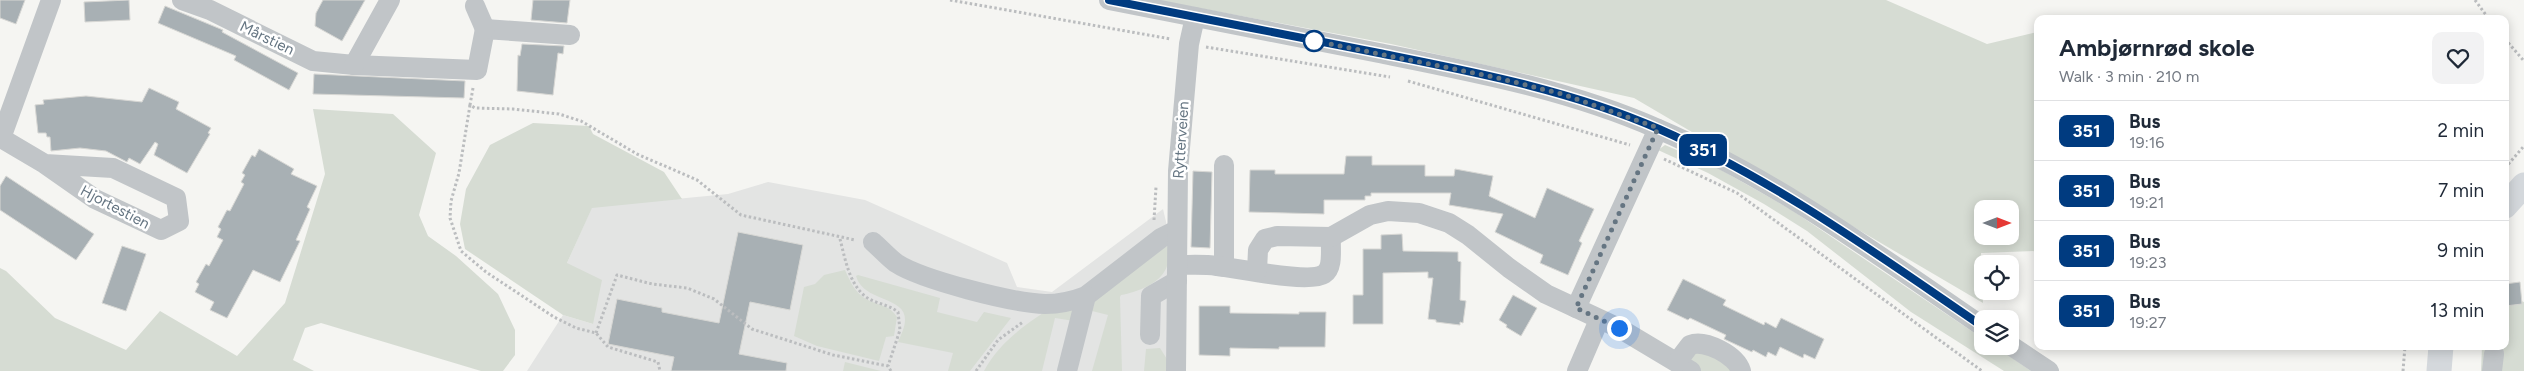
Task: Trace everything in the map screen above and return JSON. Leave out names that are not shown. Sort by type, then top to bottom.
[{"type":"main road","points":[[2509,202],[2524,185]]},
{"type":"main road","points":[[2439,371],[2441,350]]},
{"type":"street","name":"Hjortestien","points":[[45,164],[114,168],[176,198],[179,221],[161,230],[95,199],[45,164],[1,138],[51,0]]},
{"type":"street","name":"Mårstien","points":[[182,0],[210,10],[313,61],[354,66],[477,70]]},
{"type":"street","points":[[354,66],[390,0]]},
{"type":"street","points":[[1109,0],[1502,79],[1562,94],[1658,128],[1745,170],[1826,221],[1974,321]]},
{"type":"street","points":[[474,6],[485,29],[477,70]]},
{"type":"street","name":"Rytterveien","points":[[1176,371],[1178,171],[1189,44],[1195,17]]},
{"type":"street","points":[[485,29],[570,35]]},
{"type":"street","points":[[1576,308],[1619,227],[1658,128]]},
{"type":"street","points":[[1224,165],[1224,267]]},
{"type":"street","points":[[1256,271],[1258,250],[1265,239],[1277,236],[1331,237],[1370,215],[1388,211],[1419,213],[1449,223],[1468,235],[1508,268],[1539,288],[1599,320],[1619,328],[1684,367],[1690,345],[1701,343],[1732,359],[1739,365],[1741,371]]},
{"type":"street","points":[[873,242],[896,263],[915,273],[989,294],[1024,302],[1046,304],[1076,300],[1086,296],[1161,238],[1178,230]]},
{"type":"street","points":[[1150,335],[1151,296],[1178,273],[1224,267],[1256,271],[1274,276],[1323,275],[1330,265],[1331,237]]},
{"type":"street","points":[[1067,371],[1086,296]]},
{"type":"street","points":[[1577,371],[1599,320]]},
{"type":"street","points":[[2019,351],[2049,371]]},
{"type":"path","points":[[950,0],[1189,44],[1394,78]]},
{"type":"path","points":[[2474,0],[2486,15]]},
{"type":"path","points":[[1168,49],[1169,39]]},
{"type":"path","points":[[2509,43],[2524,61]]},
{"type":"path","points":[[477,70],[459,172],[451,201],[450,218],[461,251],[486,272],[554,317],[576,328],[596,333],[608,347],[658,362],[660,371]]},
{"type":"path","points":[[1404,80],[1648,151],[1737,193],[1982,371]]},
{"type":"path","points":[[470,105],[475,108],[513,109],[559,114],[581,120],[637,154],[697,180],[740,215],[840,239],[873,242]]},
{"type":"path","points":[[2509,163],[2524,146]]},
{"type":"path","points":[[1147,226],[1155,220],[1156,184]]},
{"type":"path","points":[[840,239],[848,270],[857,286],[866,297],[891,306],[898,312],[900,330],[888,366]]},
{"type":"path","points":[[596,333],[618,275],[652,284],[687,288],[714,299],[752,330],[833,356],[888,366],[891,371]]},
{"type":"path","points":[[976,371],[998,340],[1046,304]]},
{"type":"path","points":[[2403,371],[2405,350]]},
{"type":"shaded area","points":[[1156,0],[1886,0],[1987,44],[2034,33],[2034,251],[1981,253],[1981,255],[1974,255],[1974,298],[1634,98],[1391,44]]},
{"type":"shaded area","points":[[313,109],[393,114],[436,153],[419,215],[428,236],[456,256],[498,294],[515,330],[515,355],[503,371],[481,371],[321,323],[305,328],[293,360],[314,371],[0,371],[0,268],[6,271],[55,318],[126,350],[160,311],[237,356],[285,303],[325,174]]},
{"type":"shaded area","points":[[533,123],[589,126],[593,134],[664,172],[682,199],[592,208],[567,263],[602,280],[593,324],[563,315],[465,249],[460,224],[466,189],[490,145]]},
{"type":"shaded area","points":[[1665,145],[1714,166],[1790,209],[1974,333],[1974,352],[1911,312],[1807,231],[1764,204],[1708,173],[1658,150]]},
{"type":"shaded area","points":[[768,182],[865,200],[1007,263],[1017,287],[1052,292],[1163,209],[1172,247],[1170,371],[527,371],[563,315],[593,324],[567,263],[592,207],[728,194]]},
{"type":"shaded area","points":[[1169,246],[1167,266],[1160,278],[1148,286],[1120,297],[1122,371],[1092,371],[1108,315],[1092,311],[1095,300],[1162,247]]},
{"type":"shaded area","points":[[845,270],[859,293],[866,299],[891,310],[897,317],[894,336],[886,337],[879,361],[817,346],[794,336],[804,287],[815,284],[824,275]]},
{"type":"shaded area","points":[[856,276],[940,298],[937,312],[977,322],[984,312],[1011,318],[970,371],[948,371],[953,353],[898,342],[905,320],[903,312],[892,302],[867,290],[860,284]]},
{"type":"shaded area","points":[[2509,297],[2524,302],[2524,371],[2481,371],[2482,350],[2509,350]]},
{"type":"shaded area","points":[[1074,306],[1074,321],[1055,318],[1042,371],[984,371],[1002,346],[1034,319],[1050,310]]},
{"type":"shaded area","points":[[1160,348],[1170,364],[1170,371],[1144,371],[1146,349]]},
{"type":"shaded area","points":[[1701,348],[1734,371],[1698,371],[1689,365],[1689,353]]},
{"type":"shaded area","points":[[1979,355],[2008,355],[2031,371],[2004,371]]},
{"type":"shaded area","points":[[845,362],[881,371],[843,371]]},
{"type":"building","points":[[0,0],[25,0],[16,24],[0,18]]},
{"type":"building","points":[[129,0],[130,20],[85,22],[84,2]]},
{"type":"building","points":[[323,0],[365,0],[342,41],[315,26],[316,13]]},
{"type":"building","points":[[533,0],[570,0],[567,23],[531,20]]},
{"type":"building","points":[[165,6],[223,30],[222,32],[298,73],[289,90],[234,60],[236,56],[158,23]]},
{"type":"building","points":[[522,44],[564,46],[563,54],[558,53],[553,95],[517,91],[518,55],[520,56]]},
{"type":"building","points":[[314,74],[465,81],[464,98],[313,94]]},
{"type":"building","points":[[149,88],[179,102],[176,109],[211,128],[208,133],[210,134],[187,173],[154,155],[158,144],[155,142],[140,164],[129,158],[127,162],[106,151],[80,148],[51,151],[50,137],[47,137],[46,133],[38,133],[35,105],[44,104],[43,100],[86,96],[142,102]]},
{"type":"building","points":[[259,149],[294,169],[291,174],[317,186],[307,207],[310,209],[296,240],[300,241],[280,282],[253,270],[227,318],[210,310],[214,302],[195,292],[199,284],[196,282],[206,264],[209,266],[223,240],[217,237],[221,229],[218,227],[227,210],[230,211],[244,184],[241,182],[245,175],[242,173],[252,155],[255,157]]},
{"type":"building","points":[[1346,156],[1372,156],[1372,165],[1425,165],[1425,176],[1454,176],[1455,169],[1493,176],[1489,196],[1535,218],[1547,188],[1594,209],[1579,241],[1582,243],[1568,275],[1540,263],[1543,255],[1495,232],[1503,214],[1449,205],[1451,193],[1371,193],[1371,196],[1365,196],[1365,200],[1324,200],[1324,214],[1249,212],[1250,170],[1275,170],[1275,174],[1344,174]]},
{"type":"building","points":[[1193,171],[1212,172],[1210,248],[1191,247]]},
{"type":"building","points":[[6,176],[94,234],[76,260],[0,210],[0,186]]},
{"type":"building","points":[[738,232],[803,245],[790,310],[750,302],[739,354],[787,363],[786,371],[671,371],[674,357],[608,344],[617,299],[662,308],[662,312],[719,323]]},
{"type":"building","points":[[1402,234],[1403,251],[1458,252],[1458,261],[1461,262],[1460,300],[1466,301],[1463,323],[1460,322],[1460,325],[1428,319],[1433,278],[1428,278],[1428,272],[1383,273],[1383,324],[1353,324],[1353,295],[1363,295],[1363,249],[1381,249],[1381,235]]},
{"type":"building","points":[[122,246],[146,254],[126,311],[102,303]]},
{"type":"building","points":[[1683,279],[1726,300],[1723,305],[1764,325],[1765,322],[1776,328],[1781,318],[1824,339],[1815,359],[1804,354],[1803,358],[1780,347],[1776,356],[1768,352],[1766,357],[1724,339],[1726,335],[1690,318],[1688,320],[1667,310]]},
{"type":"building","points":[[2520,282],[2522,304],[2509,306],[2509,283]]},
{"type":"building","points":[[1513,295],[1537,308],[1521,336],[1506,327],[1507,325],[1499,320]]},
{"type":"building","points":[[1199,306],[1230,306],[1230,313],[1299,314],[1299,312],[1326,312],[1325,347],[1279,347],[1279,349],[1230,348],[1230,356],[1199,355]]},
{"type":"bus line","name":"351","points":[[1109,0],[1494,77],[1562,94],[1617,112],[1658,128],[1745,170],[1826,221],[1974,321]]},
{"type":"route","points":[[1314,41],[1305,39],[1416,60],[1562,94],[1658,128],[1576,308],[1619,328]]}]
